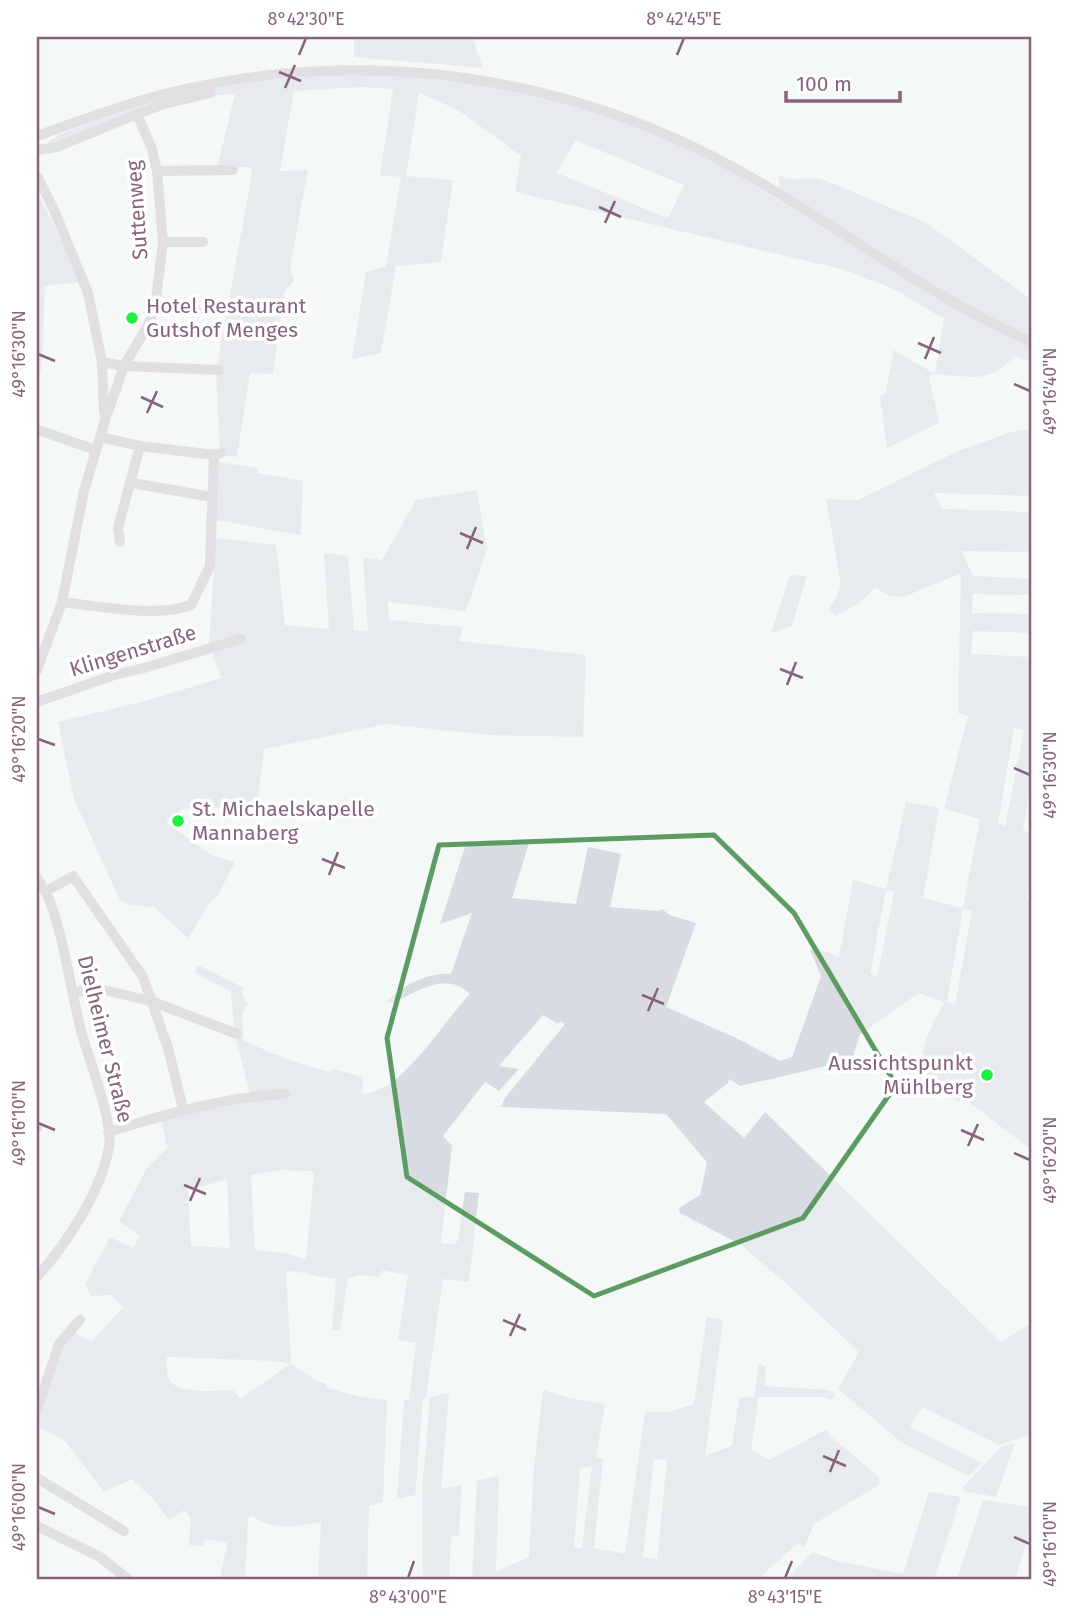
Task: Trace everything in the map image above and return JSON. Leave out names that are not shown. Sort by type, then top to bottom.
[{"type":"street","points":[[211,93],[137,114],[41,150],[38,132],[173,92],[281,73],[370,70],[456,75],[500,82],[597,107],[665,134],[713,157],[776,192],[964,309],[1032,342]]},
{"type":"street","name":"Suttenweg","points":[[105,420],[124,366],[148,325],[155,307],[163,242],[158,171],[137,114]]},
{"type":"street","points":[[158,171],[233,170]]},
{"type":"street","points":[[37,176],[88,293],[102,362],[105,420],[84,491],[62,602],[37,670]]},
{"type":"street","points":[[163,242],[202,242]]},
{"type":"street","points":[[155,307],[196,309]]},
{"type":"street","points":[[102,362],[124,366],[219,370]]},
{"type":"street","points":[[38,430],[96,450]]},
{"type":"street","points":[[62,602],[131,610],[179,610],[191,605],[210,566],[212,496],[218,454],[141,446],[100,437]]},
{"type":"street","points":[[120,542],[118,528],[141,446]]},
{"type":"street","points":[[132,483],[212,496]]},
{"type":"street","name":"Klingenstraße","points":[[37,702],[114,675],[241,639]]},
{"type":"street","points":[[49,889],[73,876],[143,977],[168,1048],[183,1109]]},
{"type":"street","name":"Dielheimer Straße","points":[[37,878],[49,889],[72,993],[108,1132],[109,1148],[97,1183],[70,1234],[55,1257],[37,1277]]},
{"type":"street","points":[[72,993],[95,988],[151,1001],[237,1034]]},
{"type":"street","points":[[108,1132],[183,1109],[253,1096],[285,1094]]},
{"type":"street","points":[[37,1409],[59,1344],[80,1320]]},
{"type":"street","points":[[37,1478],[124,1531]]},
{"type":"street","points":[[37,1526],[100,1557],[128,1579]]},
{"type":"highlighted area","points":[[714,835],[794,913],[896,1085],[803,1218],[594,1296],[407,1177],[387,1038],[439,845]]},
{"type":"shaded area","points":[[354,37],[472,37],[483,68],[354,57]]},
{"type":"shaded area","points":[[374,73],[510,87],[600,111],[710,158],[944,302],[1032,346],[1032,362],[1015,356],[996,371],[979,377],[935,374],[944,319],[896,290],[845,270],[515,192],[521,156],[458,110],[419,93],[406,176],[453,180],[441,262],[396,266],[381,353],[352,359],[366,272],[386,266],[401,177],[380,175],[393,89],[362,87],[294,91],[280,171],[308,170],[290,267],[294,280],[284,293],[273,374],[250,373],[237,457],[220,455],[216,372],[252,173],[250,167],[217,168],[235,94],[169,99],[147,104],[133,113],[45,146],[64,132],[121,111],[157,101],[192,92],[300,77]],"holes":[[[575,140],[684,185],[668,218],[557,173]]]},
{"type":"shaded area","points":[[778,175],[788,179],[819,178],[925,222],[1032,300],[1032,337],[872,249],[780,190]]},
{"type":"shaded area","points":[[37,191],[81,282],[45,286],[42,364],[37,389]]},
{"type":"shaded area","points":[[894,350],[935,374],[929,376],[939,423],[887,448],[880,396],[885,394]]},
{"type":"shaded area","points":[[1032,429],[1032,496],[934,493],[942,509],[1032,512],[1032,552],[962,551],[973,576],[1032,579],[1032,595],[973,594],[972,613],[1032,614],[1032,633],[973,631],[971,654],[1032,657],[1032,780],[1023,830],[1030,833],[1032,821],[1032,872],[1027,900],[1032,901],[1032,1150],[962,1097],[959,1102],[928,1077],[924,1068],[924,1048],[944,1002],[919,993],[860,1034],[852,1060],[740,1086],[729,1079],[728,1083],[704,1102],[744,1138],[765,1112],[1001,1342],[1032,1323],[1032,1434],[999,1445],[922,1407],[910,1427],[982,1463],[969,1476],[901,1442],[838,1389],[859,1352],[740,1244],[680,1213],[679,1208],[700,1195],[707,1162],[666,1114],[501,1107],[505,1098],[565,1024],[561,1021],[558,1024],[543,1015],[499,1066],[519,1069],[499,1091],[485,1082],[443,1136],[452,1146],[441,1243],[455,1244],[458,1240],[465,1192],[479,1193],[469,1282],[443,1279],[426,1398],[423,1399],[415,1495],[397,1499],[404,1400],[409,1399],[416,1343],[398,1340],[408,1275],[383,1270],[379,1277],[361,1275],[348,1278],[340,1330],[332,1331],[336,1279],[286,1271],[291,1364],[319,1382],[327,1384],[326,1388],[387,1400],[383,1502],[369,1506],[367,1579],[318,1579],[321,1522],[276,1526],[250,1515],[245,1579],[220,1579],[227,1543],[205,1539],[203,1546],[189,1545],[191,1518],[184,1510],[169,1521],[154,1500],[132,1479],[104,1492],[63,1439],[37,1427],[37,1414],[65,1339],[69,1340],[74,1333],[92,1341],[123,1307],[111,1295],[91,1296],[85,1284],[110,1237],[133,1248],[140,1236],[119,1221],[147,1168],[167,1148],[161,1119],[251,1098],[235,1035],[231,992],[194,972],[198,965],[244,988],[242,996],[248,1003],[242,1013],[243,1040],[307,1066],[363,1077],[362,1094],[378,1090],[407,1069],[470,994],[461,987],[441,983],[392,1003],[386,1002],[416,981],[433,975],[451,974],[472,913],[440,924],[465,847],[484,840],[530,840],[512,898],[576,904],[588,847],[621,854],[610,907],[659,911],[662,909],[670,915],[696,923],[666,1007],[780,1061],[792,1057],[821,976],[810,950],[820,949],[839,957],[853,880],[886,889],[906,802],[939,808],[923,898],[963,908],[980,819],[944,809],[968,716],[958,713],[961,573],[904,597],[890,596],[875,588],[859,603],[836,616],[828,609],[841,585],[826,499],[858,500],[956,452],[1011,432]],"holes":[[[1014,728],[1024,730],[1005,826],[998,823]],[[886,890],[894,892],[877,977],[870,973]],[[963,909],[972,911],[955,1005],[947,1002]],[[280,1170],[314,1171],[306,1259],[285,1253],[255,1250],[251,1175]],[[227,1180],[230,1248],[191,1246],[188,1189]],[[167,1357],[275,1361],[290,1364],[240,1399],[233,1390],[198,1391],[181,1388],[169,1379]]]},
{"type":"shaded area","points":[[219,462],[258,468],[257,473],[303,481],[301,535],[216,520]]},
{"type":"shaded area","points":[[477,490],[488,546],[466,611],[388,602],[389,620],[463,627],[459,641],[586,655],[583,737],[489,735],[386,724],[264,749],[257,807],[183,809],[168,818],[167,823],[213,856],[235,862],[217,897],[212,900],[188,938],[154,907],[130,905],[120,900],[74,799],[58,722],[149,700],[221,678],[209,643],[216,538],[276,545],[285,625],[329,629],[324,553],[348,556],[354,630],[368,631],[363,558],[382,560],[416,500]]},
{"type":"shaded area","points":[[790,575],[807,576],[792,626],[771,633]]},
{"type":"shaded area","points":[[707,1317],[723,1320],[705,1456],[732,1446],[739,1398],[754,1397],[759,1363],[766,1367],[765,1386],[829,1390],[835,1394],[832,1400],[822,1397],[759,1397],[751,1449],[769,1460],[827,1429],[829,1435],[879,1477],[879,1485],[814,1524],[804,1547],[798,1543],[758,1579],[472,1579],[477,1481],[499,1476],[496,1571],[529,1557],[534,1467],[543,1390],[605,1404],[596,1458],[603,1458],[594,1548],[625,1554],[645,1412],[668,1412],[694,1404]],"holes":[[[654,1459],[667,1460],[657,1559],[643,1557]],[[592,1466],[582,1548],[574,1549],[580,1469]]]},
{"type":"shaded area","points":[[449,1393],[441,1489],[462,1485],[459,1535],[451,1537],[449,1579],[423,1579],[422,1494],[430,1397]]},
{"type":"shaded area","points":[[1015,1443],[996,1497],[963,1491],[963,1487],[1002,1446]]},
{"type":"shaded area","points":[[929,1492],[961,1497],[934,1579],[786,1579],[813,1552],[837,1561],[903,1574]]},
{"type":"shaded area","points":[[983,1500],[1032,1507],[1032,1524],[1015,1579],[957,1579]]},
{"type":"place","name":"Hotel Restaurant Gutshof Menges","points":[[132,318]]},
{"type":"place","name":"St. Michaelskapelle Mannaberg","points":[[178,821]]},
{"type":"place","name":"Aussichtspunkt Mühlberg","points":[[987,1075]]}]
